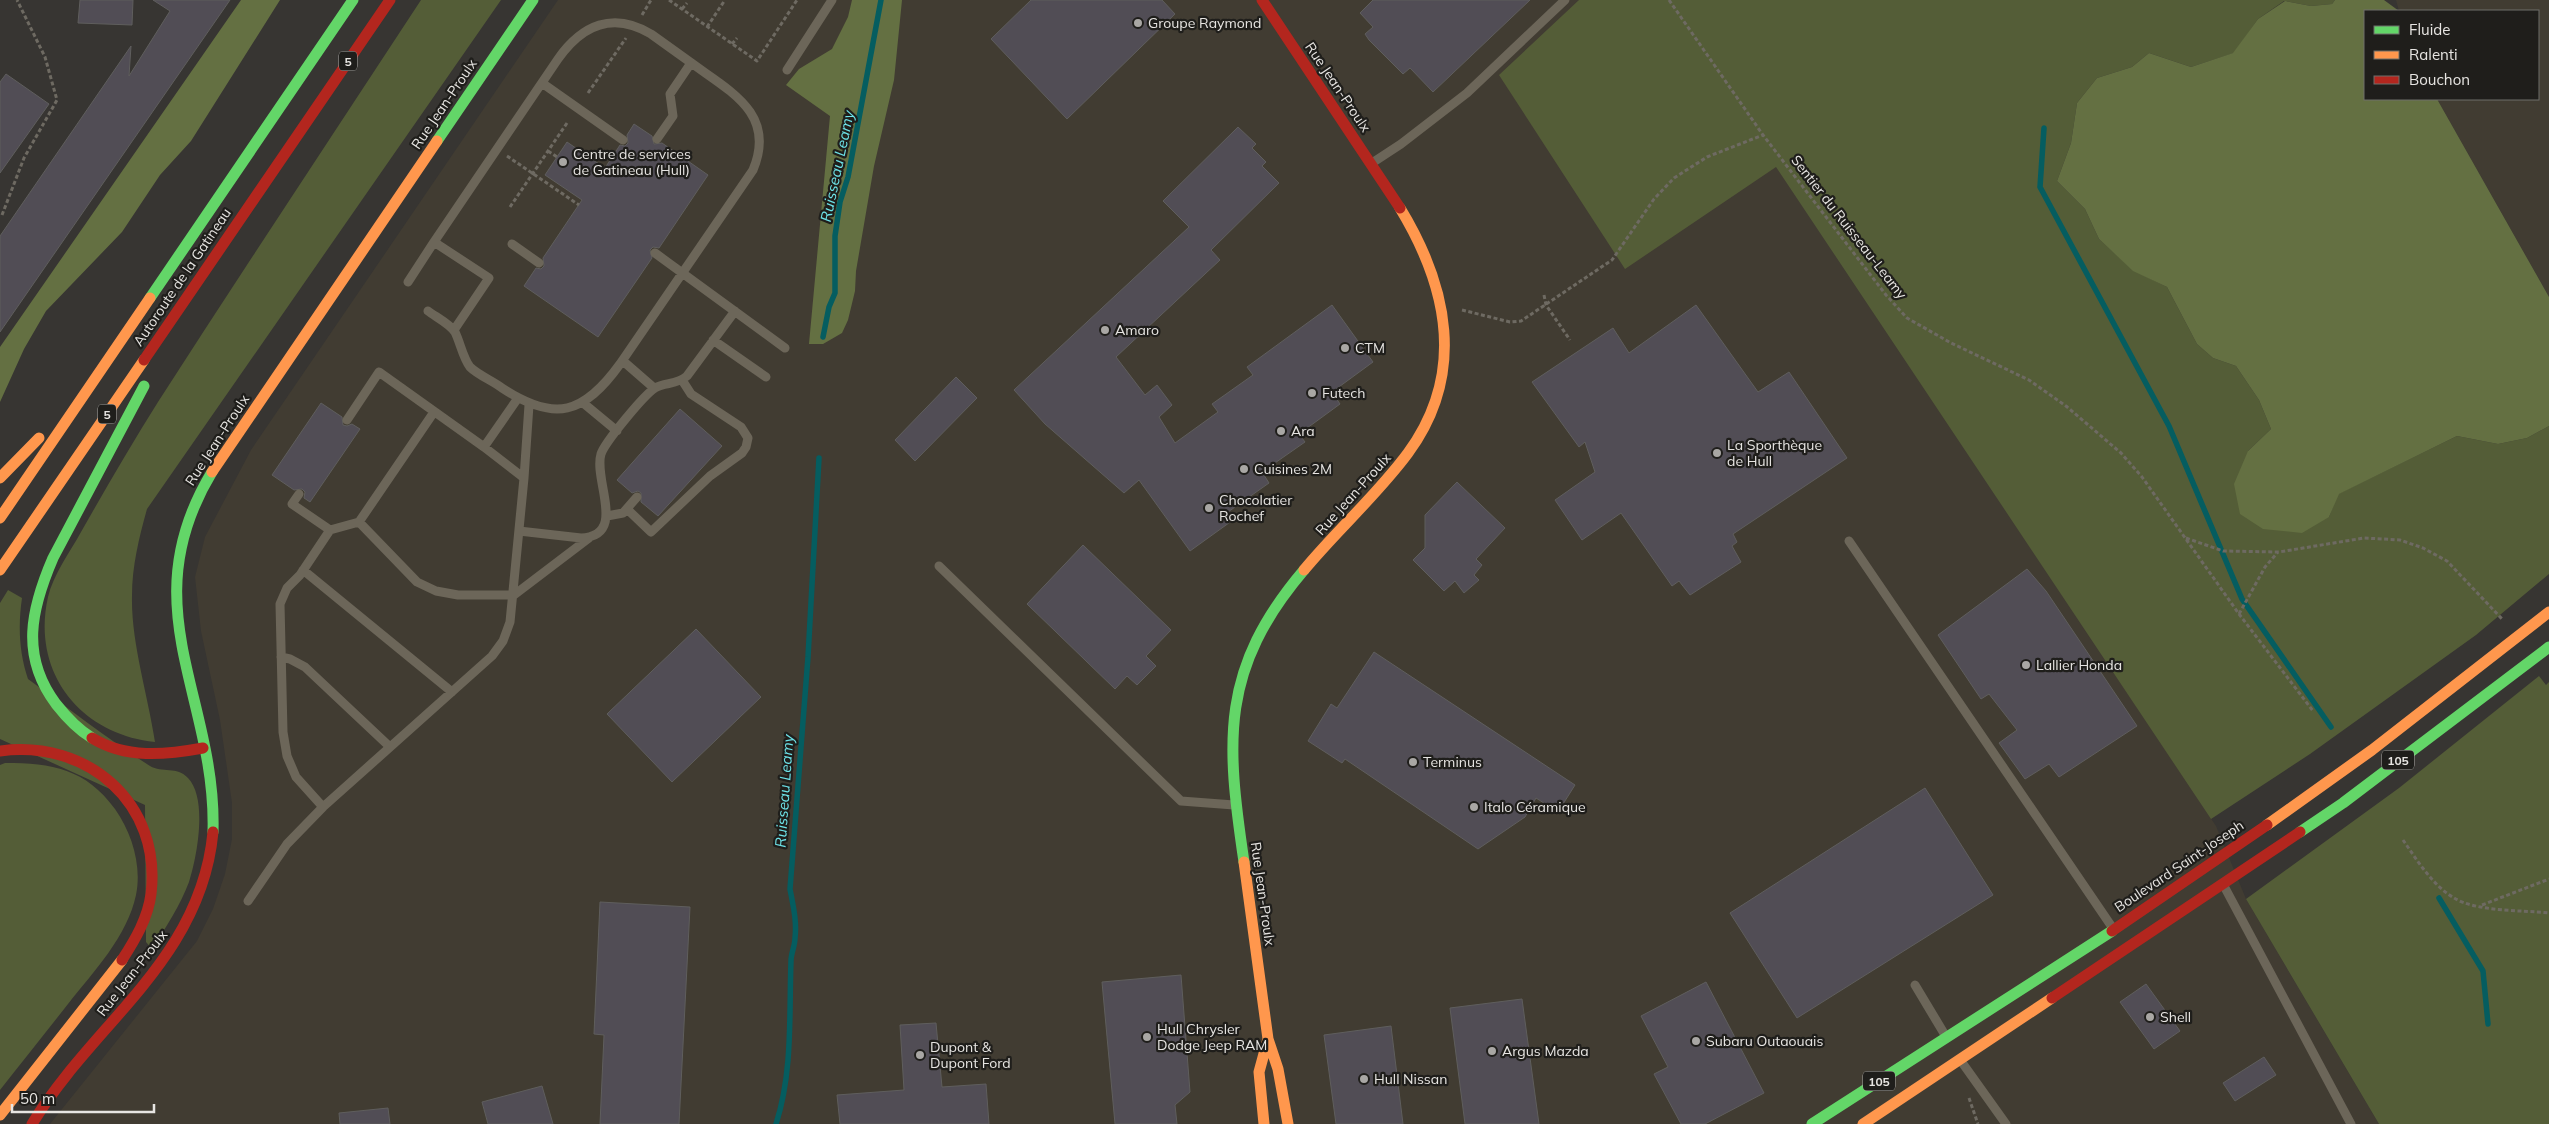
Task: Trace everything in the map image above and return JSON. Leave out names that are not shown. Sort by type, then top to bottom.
[{"type":"main road","name":"Autoroute de la Gatineau","points":[[0,518],[353,0]]},
{"type":"main road","name":"Autoroute de la Gatineau","points":[[0,570],[390,0]]},
{"type":"main road","name":"Rue Jean-Proulx","points":[[32,1124],[52,1094],[158,968],[196,905],[206,875],[213,835],[212,791],[176,628],[174,596],[179,548],[196,500],[247,419],[533,0]]},
{"type":"main road","name":"Rue Jean-Proulx","points":[[1262,0],[1372,163],[1412,228],[1435,280],[1446,331],[1438,396],[1418,439],[1403,461],[1289,587],[1276,604],[1256,640],[1240,681],[1232,734],[1237,806],[1268,1039],[1278,1069],[1288,1124]]},
{"type":"main road","points":[[203,748],[177,754],[147,756],[125,753],[92,739],[72,724],[53,703],[39,679],[31,652],[30,614],[40,578],[214,257]]},
{"type":"main road","points":[[0,478],[90,386]]},
{"type":"main road","name":"Boulevard Saint-Joseph","points":[[1812,1124],[1954,1050],[2217,874],[2330,780],[2518,638],[2549,612]]},
{"type":"main road","name":"Boulevard Saint-Joseph","points":[[1863,1124],[1954,1050],[2120,938],[2217,874],[2342,803],[2549,646]]},
{"type":"main road","points":[[0,751],[27,748],[54,752],[80,761],[103,775],[126,798],[140,820],[150,852],[152,878],[151,898],[146,917],[124,958],[0,1114]]},
{"type":"main road","name":"Rue Jean-Proulx","points":[[1264,1124],[1259,1072],[1268,1039]]},
{"type":"lane","points":[[787,70],[832,0]]},
{"type":"lane","points":[[1372,163],[1401,144],[1467,93],[1565,0]]},
{"type":"lane","points":[[408,282],[542,83],[575,38],[589,29],[604,24],[629,24],[644,30],[746,104],[757,124],[759,147],[756,162],[749,176],[623,361],[602,387],[582,402],[558,410],[529,405],[470,366],[454,330],[428,311]]},
{"type":"lane","points":[[657,139],[673,116],[670,94],[691,63]]},
{"type":"lane","points":[[542,83],[623,140]]},
{"type":"lane","points":[[434,242],[489,278],[454,330]]},
{"type":"lane","points":[[512,244],[539,263]]},
{"type":"lane","points":[[655,253],[785,348]]},
{"type":"lane","points":[[359,522],[411,576],[427,588],[458,595],[514,595],[603,527],[607,516],[600,483],[600,456],[640,402],[654,388],[682,380],[735,311]]},
{"type":"lane","points":[[713,340],[766,377]]},
{"type":"lane","points":[[623,361],[654,388]]},
{"type":"lane","points":[[347,420],[379,372],[524,478]]},
{"type":"lane","points":[[627,509],[651,532],[710,476],[728,464],[746,447],[748,438],[741,427],[691,394],[682,380]]},
{"type":"lane","points":[[484,447],[518,398]]},
{"type":"lane","points":[[582,402],[617,431]]},
{"type":"lane","points":[[248,901],[287,844],[323,807],[492,656],[503,641],[510,622],[514,595],[529,405]]},
{"type":"lane","points":[[323,807],[296,777],[287,756],[283,732],[280,604],[287,588],[304,570],[330,530],[359,522],[434,412]]},
{"type":"lane","points":[[299,494],[292,504],[330,530]]},
{"type":"lane","points":[[607,516],[618,516],[637,498]]},
{"type":"lane","points":[[519,530],[589,538]]},
{"type":"lane","points":[[1849,541],[2120,938]]},
{"type":"lane","points":[[939,566],[1181,802],[1237,806]]},
{"type":"lane","points":[[304,570],[452,692]]},
{"type":"lane","points":[[281,657],[290,659],[305,668],[390,747]]},
{"type":"lane","points":[[2217,874],[2351,1124]]},
{"type":"lane","points":[[1915,985],[1954,1050],[2006,1124]]},
{"type":"path","points":[[2,215],[24,158],[57,100],[45,57],[31,25],[17,0]]},
{"type":"path","points":[[642,14],[651,0]]},
{"type":"path","points":[[669,0],[757,61],[798,0]]},
{"type":"path","points":[[707,27],[725,0]]},
{"type":"path","name":"Sentier du Ruisseau-Leamy","points":[[1669,0],[1763,135],[1886,295],[1907,318],[1951,343],[2029,380],[2066,406],[2121,453],[2142,477],[2239,614],[2313,710]]},
{"type":"path","points":[[682,9],[687,3]]},
{"type":"path","points":[[588,93],[626,37]]},
{"type":"path","points":[[732,44],[737,38]]},
{"type":"path","points":[[510,207],[567,123]]},
{"type":"path","points":[[1460,309],[1516,322],[1546,305],[1612,260],[1654,198],[1674,178],[1707,157],[1763,135]]},
{"type":"path","points":[[548,151],[556,157]]},
{"type":"path","points":[[507,156],[579,205]]},
{"type":"path","points":[[1544,295],[1546,305],[1570,340]]},
{"type":"path","points":[[2186,538],[2223,552],[2279,552],[2364,538],[2400,540],[2416,545],[2447,561],[2518,638]]},
{"type":"path","points":[[2239,614],[2264,568],[2279,552]]},
{"type":"path","points":[[2403,840],[2442,889],[2454,898],[2481,906],[2549,913]]},
{"type":"path","points":[[2481,906],[2549,879]]},
{"type":"path","points":[[1968,1097],[1978,1124]]},
{"type":"shaded area","points":[[558,0],[1665,0],[2216,826],[2246,899],[2379,1124],[50,1124],[197,941],[213,909],[225,874],[232,839],[232,803],[220,720],[201,631],[195,577],[205,537],[251,450]]},
{"type":"shaded area","points":[[2396,0],[2549,0],[2549,297],[2438,100],[2539,100],[2539,10],[2399,10]]},
{"type":"green space","points":[[241,0],[280,0],[191,141],[160,175],[122,232],[46,311],[24,349],[0,402],[0,347]]},
{"type":"green space","points":[[421,0],[501,0],[147,509],[135,563],[132,585],[132,614],[155,742],[128,737],[104,727],[84,712],[67,695],[55,674],[47,650],[45,624],[50,589],[62,564],[158,402]]},
{"type":"green space","points":[[852,0],[902,0],[894,80],[874,166],[856,271],[855,291],[848,320],[842,333],[823,344],[809,344],[830,116],[786,85],[799,69],[832,49],[848,17]]},
{"type":"green space","points":[[1579,0],[2335,0],[2332,4],[2311,6],[2284,1],[2258,19],[2234,53],[2191,67],[2149,53],[2132,67],[2097,78],[2077,103],[2071,143],[2057,181],[2085,209],[2099,239],[2133,270],[2167,287],[2197,344],[2213,358],[2236,366],[2259,400],[2271,429],[2248,451],[2329,517],[2338,494],[2457,436],[2498,444],[2527,438],[2549,426],[2549,574],[2476,635],[2310,754],[2211,819],[1776,167],[1625,269],[1499,75]]},
{"type":"green space","points":[[2335,0],[2384,0],[2398,10],[2364,10],[2364,100],[2438,100],[2549,297],[2549,426],[2527,438],[2498,444],[2457,436],[2339,494],[2329,517],[2302,533],[2263,529],[2240,514],[2234,484],[2248,451],[2271,429],[2259,400],[2236,366],[2213,358],[2197,344],[2167,287],[2133,271],[2099,239],[2085,209],[2057,181],[2071,143],[2077,103],[2097,78],[2132,67],[2149,53],[2191,67],[2233,53],[2258,19],[2285,1],[2311,6],[2332,4]]},
{"type":"green space","points":[[8,590],[22,598],[20,639],[28,679],[150,766],[184,774],[194,787],[198,800],[199,829],[192,871],[181,900],[152,949],[146,942],[145,805],[0,739],[0,603]]},
{"type":"green space","points":[[2539,676],[2546,685],[2549,682],[2549,1124],[2379,1124],[2246,899],[2399,788]]},
{"type":"green space","points":[[5,763],[53,767],[80,777],[92,785],[115,809],[126,828],[134,850],[138,884],[132,910],[108,953],[0,1090],[0,765]]},
{"type":"building","points":[[80,0],[133,0],[132,25],[78,23]]},
{"type":"building","points":[[153,0],[230,0],[0,332],[0,236],[131,46],[129,76],[170,11]]},
{"type":"building","points":[[1031,0],[1162,0],[1175,14],[1067,119],[991,39]]},
{"type":"building","points":[[1373,0],[1530,0],[1433,92],[1410,68],[1403,74],[1365,34],[1373,27],[1360,13]]},
{"type":"building","points":[[6,74],[49,104],[0,173],[0,82]]},
{"type":"building","points":[[634,124],[652,136],[654,144],[662,143],[708,175],[659,248],[653,247],[650,250],[652,258],[598,337],[524,286],[536,268],[541,269],[544,266],[543,258],[582,200],[545,175],[567,142],[605,168],[620,145],[625,146],[628,143],[627,135]]},
{"type":"building","points":[[1238,127],[1256,144],[1252,148],[1266,162],[1262,166],[1279,183],[1211,250],[1220,260],[1116,357],[1145,395],[1157,385],[1172,405],[1159,417],[1175,443],[1218,412],[1212,404],[1253,375],[1247,367],[1332,305],[1373,362],[1332,392],[1340,404],[1299,434],[1305,442],[1262,472],[1269,483],[1228,512],[1233,520],[1190,551],[1139,480],[1124,493],[1045,424],[1014,390],[1189,227],[1163,201]]},
{"type":"building","name":"La Sporthèque de Hull","points":[[1696,305],[1758,392],[1789,372],[1847,458],[1733,534],[1737,542],[1732,546],[1741,562],[1690,595],[1679,581],[1672,586],[1621,513],[1582,540],[1555,500],[1595,472],[1585,442],[1579,447],[1532,382],[1613,328],[1629,353]]},
{"type":"building","points":[[956,377],[977,398],[915,461],[895,440]]},
{"type":"building","points":[[321,403],[342,417],[343,425],[352,424],[360,429],[310,502],[304,498],[305,492],[302,489],[294,490],[272,475]]},
{"type":"building","points":[[680,409],[722,446],[658,516],[641,502],[641,493],[638,491],[632,493],[617,480]]},
{"type":"building","points":[[1457,482],[1505,528],[1476,559],[1482,565],[1474,575],[1479,580],[1464,593],[1455,581],[1444,591],[1413,560],[1425,548],[1425,515]]},
{"type":"building","points":[[1083,545],[1171,630],[1146,656],[1156,666],[1137,685],[1127,676],[1115,689],[1027,604]]},
{"type":"building","name":"Lallier Honda","points":[[2027,569],[2046,591],[2137,726],[2059,777],[2049,764],[2025,779],[1999,743],[2017,730],[1989,694],[1981,699],[1938,635]]},
{"type":"building","points":[[696,629],[761,697],[672,782],[607,714]]},
{"type":"building","points":[[1374,652],[1575,785],[1558,812],[1536,798],[1525,817],[1478,849],[1345,759],[1342,763],[1308,741],[1331,704],[1337,708]]},
{"type":"building","points":[[1925,788],[1993,895],[1797,1018],[1730,913]]},
{"type":"building","points":[[600,902],[690,907],[679,1124],[600,1124],[604,1035],[594,1034]]},
{"type":"building","name":"Hull Chrysler Dodge Jeep RAM","points":[[1181,975],[1190,1092],[1175,1105],[1177,1124],[1115,1124],[1102,982]]},
{"type":"building","name":"Subaru Outaouais","points":[[1706,982],[1764,1093],[1705,1124],[1681,1124],[1654,1074],[1668,1067],[1641,1016]]},
{"type":"building","points":[[2146,984],[2180,1031],[2154,1049],[2120,1002]]},
{"type":"building","name":"Argus Mazda","points":[[1522,999],[1539,1124],[1465,1124],[1450,1008]]},
{"type":"building","name":"Dupont & Dupont Ford","points":[[936,1023],[942,1087],[986,1084],[989,1124],[840,1124],[837,1095],[904,1090],[900,1025]]},
{"type":"building","name":"Hull Nissan","points":[[1391,1026],[1403,1124],[1336,1124],[1324,1035]]},
{"type":"building","points":[[2264,1057],[2276,1075],[2235,1101],[2223,1083]]},
{"type":"building","points":[[542,1086],[553,1124],[488,1124],[482,1102]]},
{"type":"building","points":[[388,1108],[390,1124],[340,1124],[339,1113]]},
{"type":"waterway","name":"Ruisseau Leamy","points":[[823,337],[829,307],[835,293],[835,236],[840,202],[848,177],[881,0]]},
{"type":"waterway","points":[[2044,128],[2040,187],[2169,426],[2242,599],[2331,727]]},
{"type":"waterway","name":"Ruisseau Leamy","points":[[776,1124],[788,1064],[791,961],[795,941],[794,913],[790,889],[808,657],[819,458]]},
{"type":"waterway","points":[[2439,898],[2483,971],[2488,1024]]},
{"type":"traffic: fast","points":[[150,298],[353,0]]},
{"type":"traffic: fast","points":[[437,141],[533,0]]},
{"type":"traffic: fast","points":[[92,738],[68,719],[45,686],[37,668],[33,650],[35,614],[45,577],[53,558],[144,386]]},
{"type":"traffic: fast","points":[[212,472],[189,521],[178,566],[177,610],[183,652],[203,738],[211,784],[213,832]]},
{"type":"traffic: fast","points":[[1244,862],[1234,779],[1233,742],[1236,707],[1243,674],[1257,640],[1277,606],[1304,570]]},
{"type":"traffic: fast","points":[[2300,832],[2343,803],[2549,647]]},
{"type":"traffic: fast","points":[[1812,1124],[2112,931]]},
{"type":"traffic: slow","points":[[212,472],[437,141]]},
{"type":"traffic: slow","points":[[1304,570],[1408,453],[1426,423],[1438,392],[1444,362],[1444,330],[1439,299],[1430,268],[1417,238],[1400,208]]},
{"type":"traffic: slow","points":[[0,518],[150,298]]},
{"type":"traffic: slow","points":[[0,570],[144,360]]},
{"type":"traffic: slow","points":[[0,478],[39,438]]},
{"type":"traffic: slow","points":[[2267,825],[2372,750],[2549,612]]},
{"type":"traffic: slow","points":[[1244,862],[1268,1039],[1278,1069],[1288,1124]]},
{"type":"traffic: slow","points":[[0,1115],[122,960]]},
{"type":"traffic: slow","points":[[1863,1124],[2052,998]]},
{"type":"traffic: slow","points":[[1264,1124],[1259,1072],[1268,1039]]},
{"type":"traffic: jam","points":[[144,360],[390,0]]},
{"type":"traffic: jam","points":[[1262,0],[1400,208]]},
{"type":"traffic: jam","points":[[92,738],[118,749],[146,754],[203,748]]},
{"type":"traffic: jam","points":[[0,751],[32,750],[62,755],[89,767],[112,784],[131,806],[144,832],[151,861],[151,894],[144,920],[122,960]]},
{"type":"traffic: jam","points":[[2112,931],[2267,825]]},
{"type":"traffic: jam","points":[[32,1124],[57,1088],[167,954],[188,917],[204,877],[213,832]]},
{"type":"traffic: jam","points":[[2052,998],[2300,832]]},
{"type":"place","name":"Groupe Raymond","points":[[1138,23]]},
{"type":"place","name":"Centre de services de Gatineau (Hull)","points":[[563,162]]},
{"type":"place","name":"Amaro","points":[[1105,330]]},
{"type":"place","name":"CTM","points":[[1345,348]]},
{"type":"place","name":"Futech","points":[[1312,393]]},
{"type":"place","name":"Ara","points":[[1281,431]]},
{"type":"place","name":"La Sporthèque de Hull","points":[[1717,453]]},
{"type":"place","name":"Cuisines 2M","points":[[1244,469]]},
{"type":"place","name":"Chocolatier Rochef","points":[[1209,508]]},
{"type":"place","name":"Lallier Honda","points":[[2026,665]]},
{"type":"place","name":"Terminus","points":[[1413,762]]},
{"type":"place","name":"Italo Céramique","points":[[1474,807]]},
{"type":"place","name":"Shell","points":[[2150,1017]]},
{"type":"place","name":"Hull Chrysler Dodge Jeep RAM","points":[[1147,1037]]},
{"type":"place","name":"Subaru Outaouais","points":[[1696,1041]]},
{"type":"place","name":"Argus Mazda","points":[[1492,1051]]},
{"type":"place","name":"Dupont & Dupont Ford","points":[[920,1055]]},
{"type":"place","name":"Hull Nissan","points":[[1364,1079]]}]
